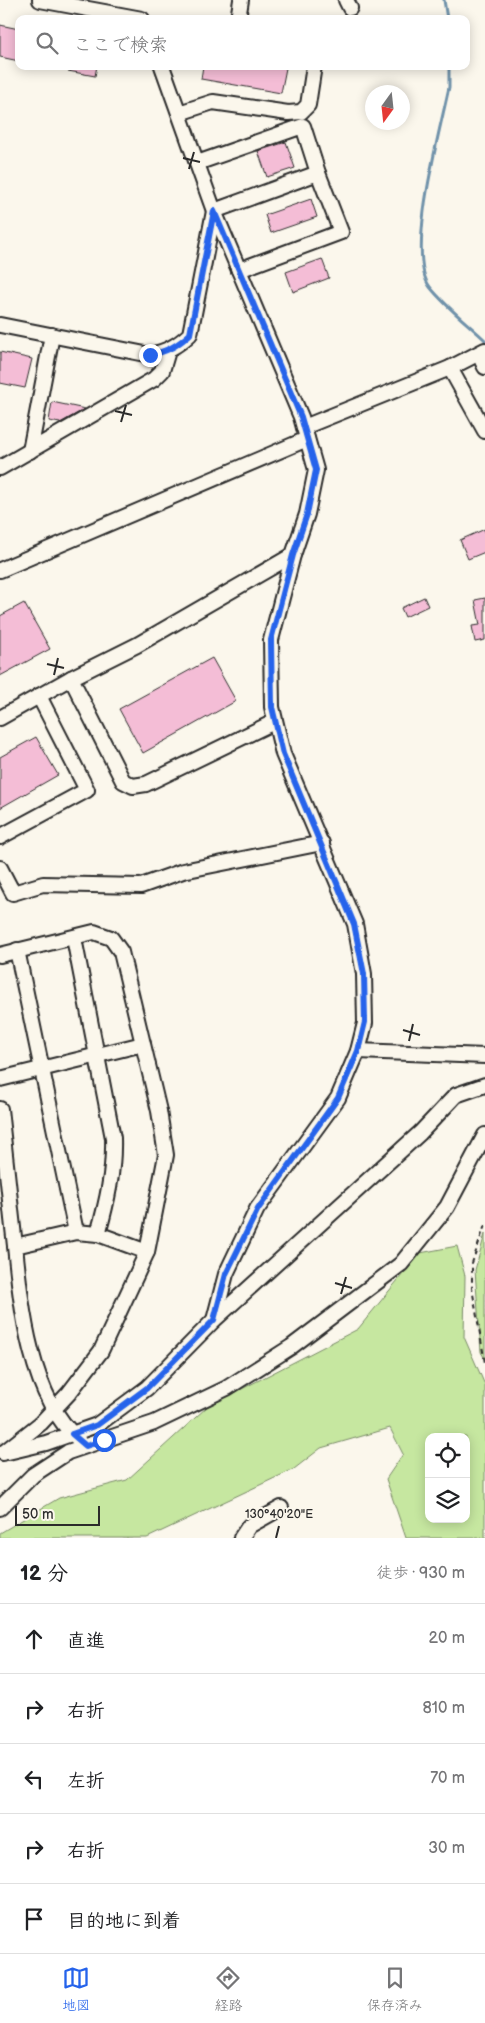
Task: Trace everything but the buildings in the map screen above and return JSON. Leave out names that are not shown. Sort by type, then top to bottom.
[{"type":"street","points":[[40,0],[121,15]]},
{"type":"street","points":[[239,15],[241,0]]},
{"type":"street","points":[[163,70],[214,211],[305,433],[316,470],[307,514],[293,555],[271,640],[270,676],[274,722],[283,754],[322,843],[354,924],[364,974],[365,1022],[358,1051],[338,1098],[258,1209],[226,1274],[214,1320]]},
{"type":"street","points":[[179,113],[213,102],[288,113],[301,112],[308,105],[313,70]]},
{"type":"street","points":[[197,163],[303,126],[318,173],[341,232],[239,270]]},
{"type":"street","points":[[214,211],[318,173]]},
{"type":"street","points":[[0,325],[150,355],[168,351],[179,345],[190,334],[214,211]]},
{"type":"street","points":[[30,451],[52,335]]},
{"type":"street","points":[[0,468],[154,379],[162,371],[168,351]]},
{"type":"street","points":[[0,570],[482,352],[485,367]]},
{"type":"street","points":[[450,368],[485,432]]},
{"type":"street","points":[[0,718],[71,678],[137,645],[293,555]]},
{"type":"street","points":[[71,678],[123,781],[134,786],[146,784],[274,722]]},
{"type":"street","points":[[0,837],[88,790],[39,696]]},
{"type":"street","points":[[0,868],[13,893],[43,884],[141,886],[183,872],[322,843]]},
{"type":"street","points":[[0,955],[94,932],[111,938],[121,952],[159,1111],[166,1155],[146,1252],[101,1351],[40,1423],[2,1453]]},
{"type":"street","points":[[74,938],[113,1138],[114,1157],[108,1199],[98,1234]]},
{"type":"street","points":[[17,950],[40,1068],[76,1232]]},
{"type":"street","points":[[0,1079],[143,1044]]},
{"type":"street","points":[[358,1051],[485,1056]]},
{"type":"street","points":[[2,1453],[72,1434],[97,1425],[147,1388],[214,1320],[420,1133],[456,1095],[485,1085]]},
{"type":"street","points":[[0,1109],[22,1311],[34,1361],[54,1408],[72,1434],[86,1446]]},
{"type":"street","points":[[0,1508],[33,1475],[68,1452],[154,1422],[227,1388],[291,1346],[401,1264],[447,1207],[485,1135]]},
{"type":"street","points":[[15,1246],[76,1232],[98,1234],[146,1252]]},
{"type":"street","points":[[241,1538],[249,1526],[265,1515],[281,1508]]},
{"type":"path","points":[[485,1225],[472,1263],[472,1279],[485,1363]]},
{"type":"green space","points":[[485,1234],[485,1359],[481,1352],[475,1270]]},
{"type":"green space","points":[[457,1246],[465,1276],[464,1337],[485,1385],[485,1538],[406,1538],[386,1479],[403,1454],[390,1428],[321,1448],[294,1469],[147,1538],[0,1538],[0,1533],[59,1498],[127,1480],[207,1407],[358,1329],[420,1253]]},
{"type":"waterway","points":[[444,0],[446,15]]},
{"type":"waterway","points":[[449,70],[449,87],[433,159],[423,220],[421,248],[423,271],[430,287],[436,294],[485,340]]},
{"type":"route","points":[[104,1440],[86,1446],[72,1434],[97,1425],[147,1388],[214,1320],[226,1274],[258,1209],[338,1098],[358,1051],[365,1022],[364,974],[354,924],[322,843],[283,754],[272,707],[270,676],[271,640],[293,555],[307,514],[316,470],[301,417],[214,211],[190,334],[179,345],[168,351],[150,355]]}]
